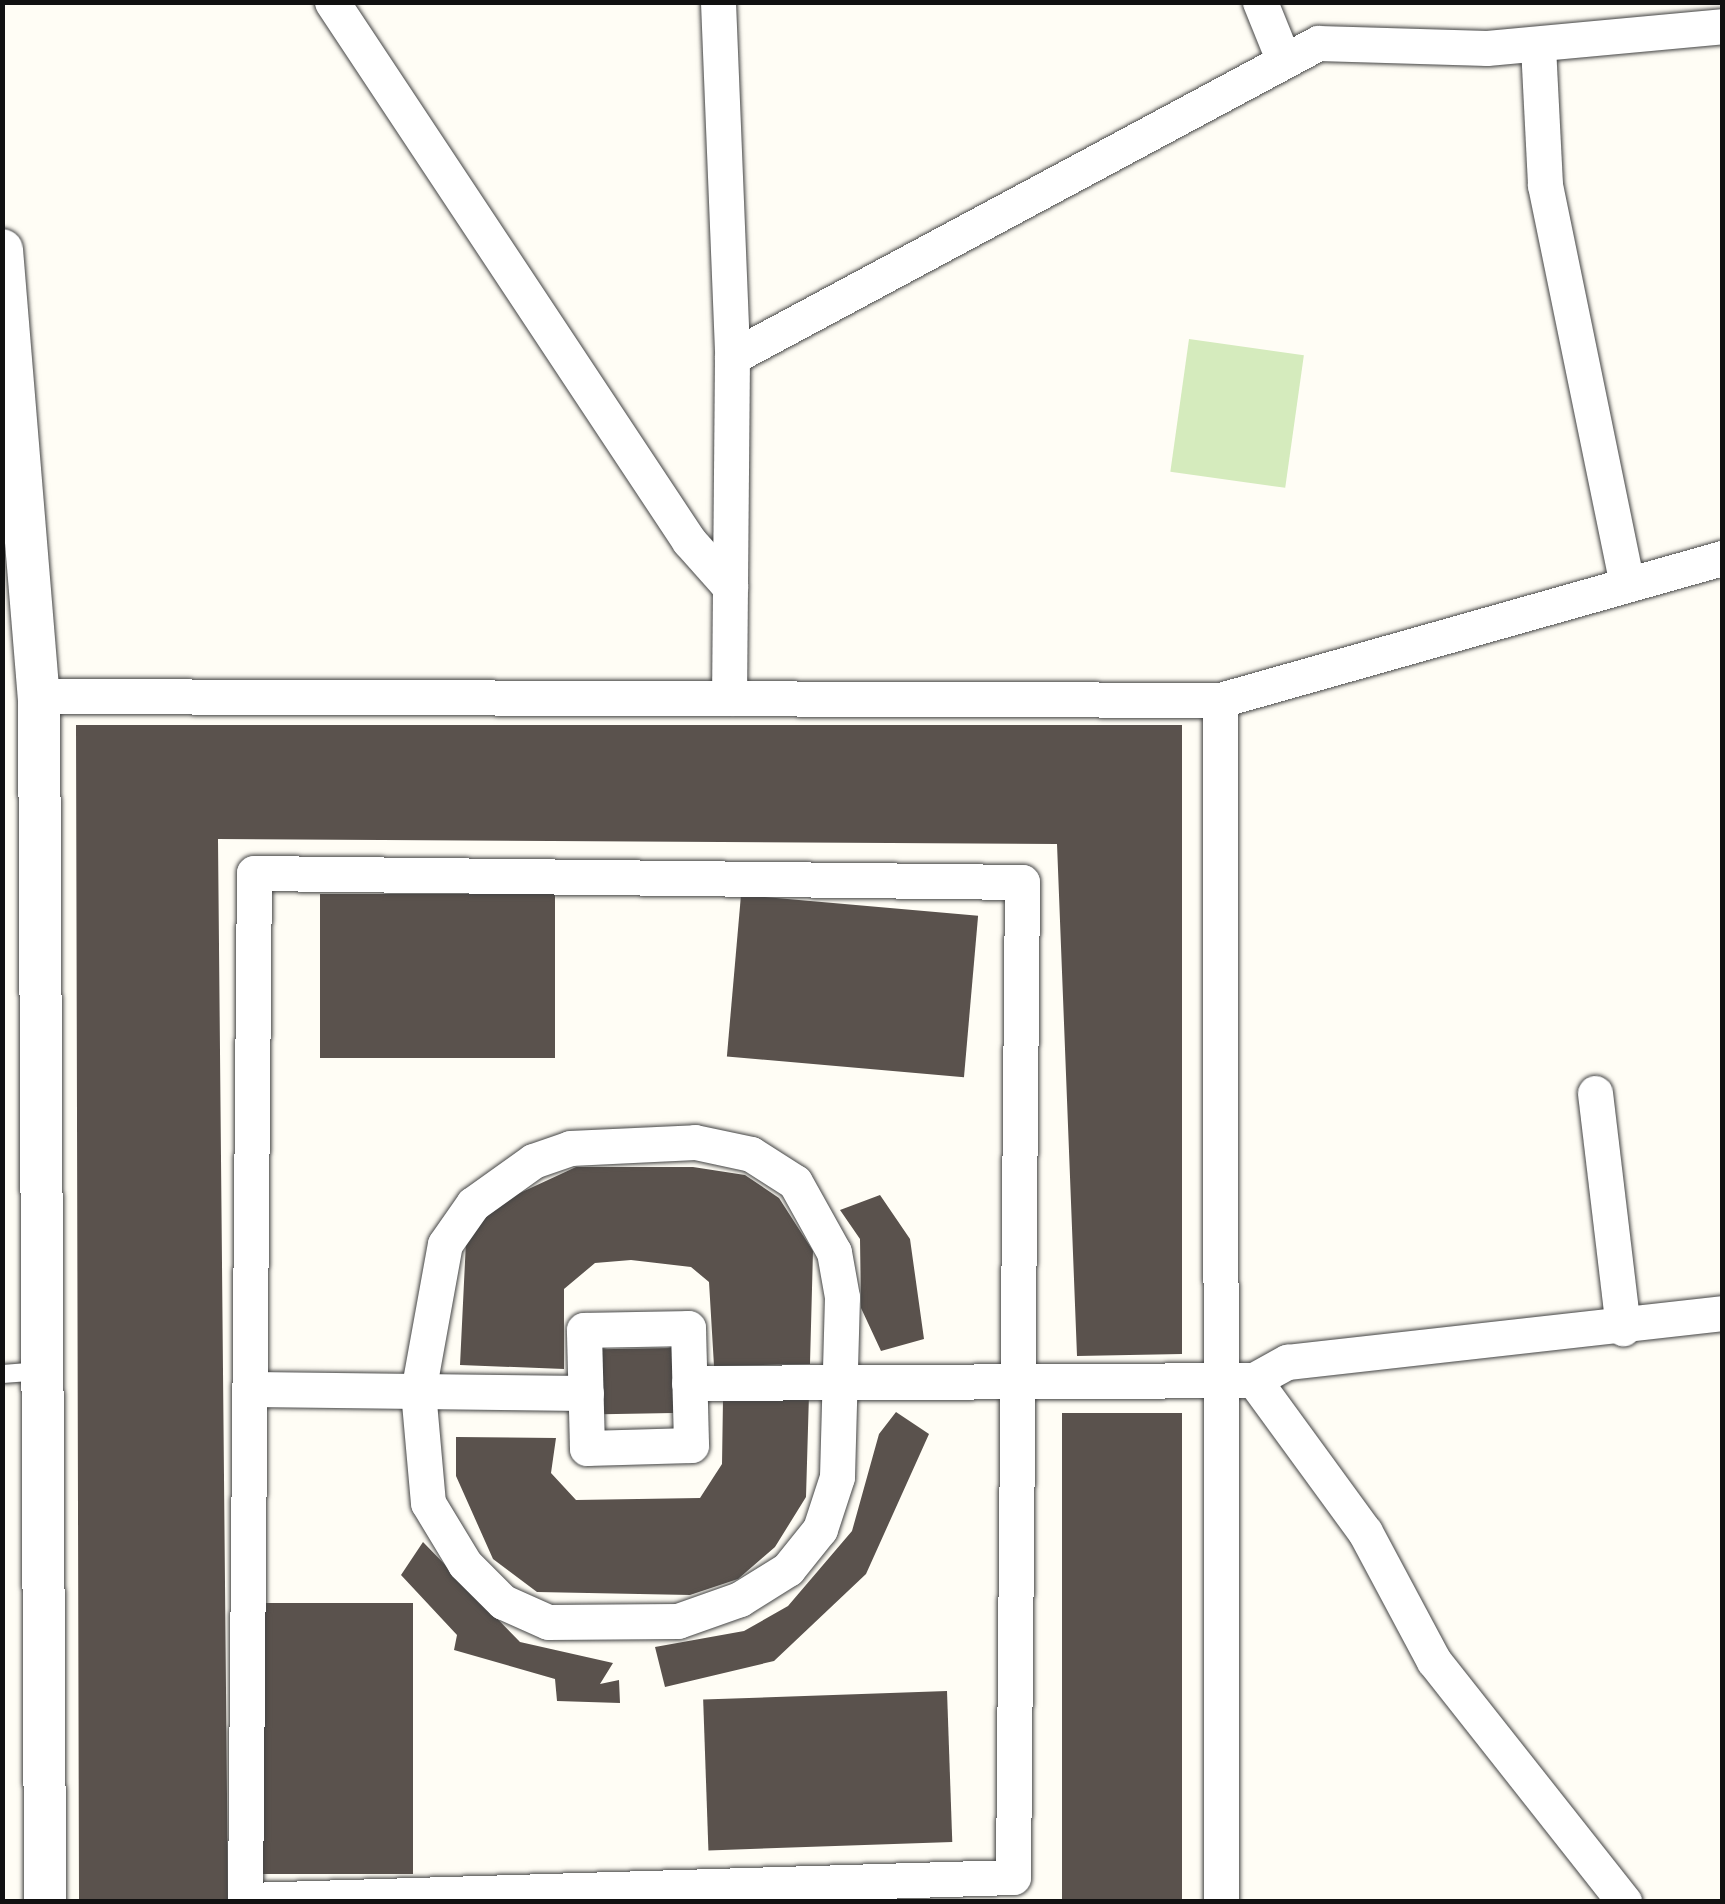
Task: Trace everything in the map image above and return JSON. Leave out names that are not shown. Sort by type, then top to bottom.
[{"type":"street","points":[[332,2],[689,541],[730,587]]},
{"type":"street","points":[[718,2],[732,357],[729,698]]},
{"type":"street","points":[[1260,2],[1283,59]]},
{"type":"street","points":[[732,357],[1283,59],[1342,40],[1538,46],[1722,26]]},
{"type":"street","points":[[1538,46],[1545,184],[1626,581]]},
{"type":"street","points":[[2,250],[39,696],[22,1372],[45,1902]]},
{"type":"street","points":[[39,696],[1220,700],[1626,581],[1722,558]]},
{"type":"street","points":[[1220,700],[1237,1378],[1221,1902]]},
{"type":"street","points":[[254,873],[1022,882],[1013,1877],[245,1900],[250,1390],[254,873]]},
{"type":"street","points":[[1595,1093],[1623,1328]]},
{"type":"street","points":[[618,1144],[751,1154],[795,1182],[834,1252],[841,1382],[837,1476],[820,1529],[788,1569],[678,1621],[614,1626],[548,1622],[504,1602],[465,1564],[428,1504],[418,1392],[445,1244],[473,1204],[533,1160],[618,1144]]},
{"type":"street","points":[[689,1383],[1237,1378],[1287,1362],[1623,1328],[1722,1313]]},
{"type":"street","points":[[688,1328],[689,1383],[691,1446],[587,1448],[584,1330],[688,1328]]},
{"type":"street","points":[[1237,1378],[1365,1532],[1434,1662],[1624,1902]]},
{"type":"street","points":[[250,1390],[586,1393]]},
{"type":"green space","points":[[1189,339],[1304,355],[1285,488],[1170,472]]},
{"type":"building","points":[[76,725],[1182,725],[1182,1354],[1077,1356],[1057,844],[218,839],[228,1902],[79,1902]]},
{"type":"building","points":[[320,894],[555,894],[555,1058],[320,1058]]},
{"type":"building","points":[[741,895],[978,916],[964,1077],[727,1056]]},
{"type":"building","points":[[576,1167],[693,1167],[745,1175],[779,1198],[813,1251],[810,1364],[714,1366],[709,1282],[691,1267],[631,1260],[595,1263],[564,1289],[564,1369],[460,1365],[466,1241],[498,1203]]},
{"type":"building","points":[[880,1195],[910,1239],[924,1339],[881,1351],[861,1308],[860,1239],[840,1210]]},
{"type":"building","points":[[672,1348],[673,1413],[602,1414],[601,1349]]},
{"type":"building","points":[[809,1394],[806,1497],[775,1547],[738,1579],[690,1595],[537,1592],[493,1559],[456,1476],[456,1437],[556,1438],[551,1473],[576,1500],[700,1498],[722,1464],[723,1399]]},
{"type":"building","points":[[896,1412],[929,1434],[866,1574],[774,1661],[665,1687],[655,1647],[744,1631],[788,1606],[852,1531],[879,1434]]},
{"type":"building","points":[[1062,1413],[1182,1413],[1182,1902],[1062,1902]]},
{"type":"building","points":[[423,1542],[520,1642],[613,1663],[600,1684],[619,1680],[620,1703],[557,1701],[555,1679],[454,1650],[457,1635],[401,1575]]},
{"type":"building","points":[[261,1603],[413,1603],[413,1874],[261,1874]]},
{"type":"building","points":[[947,1691],[952,1842],[708,1850],[703,1700]]}]
